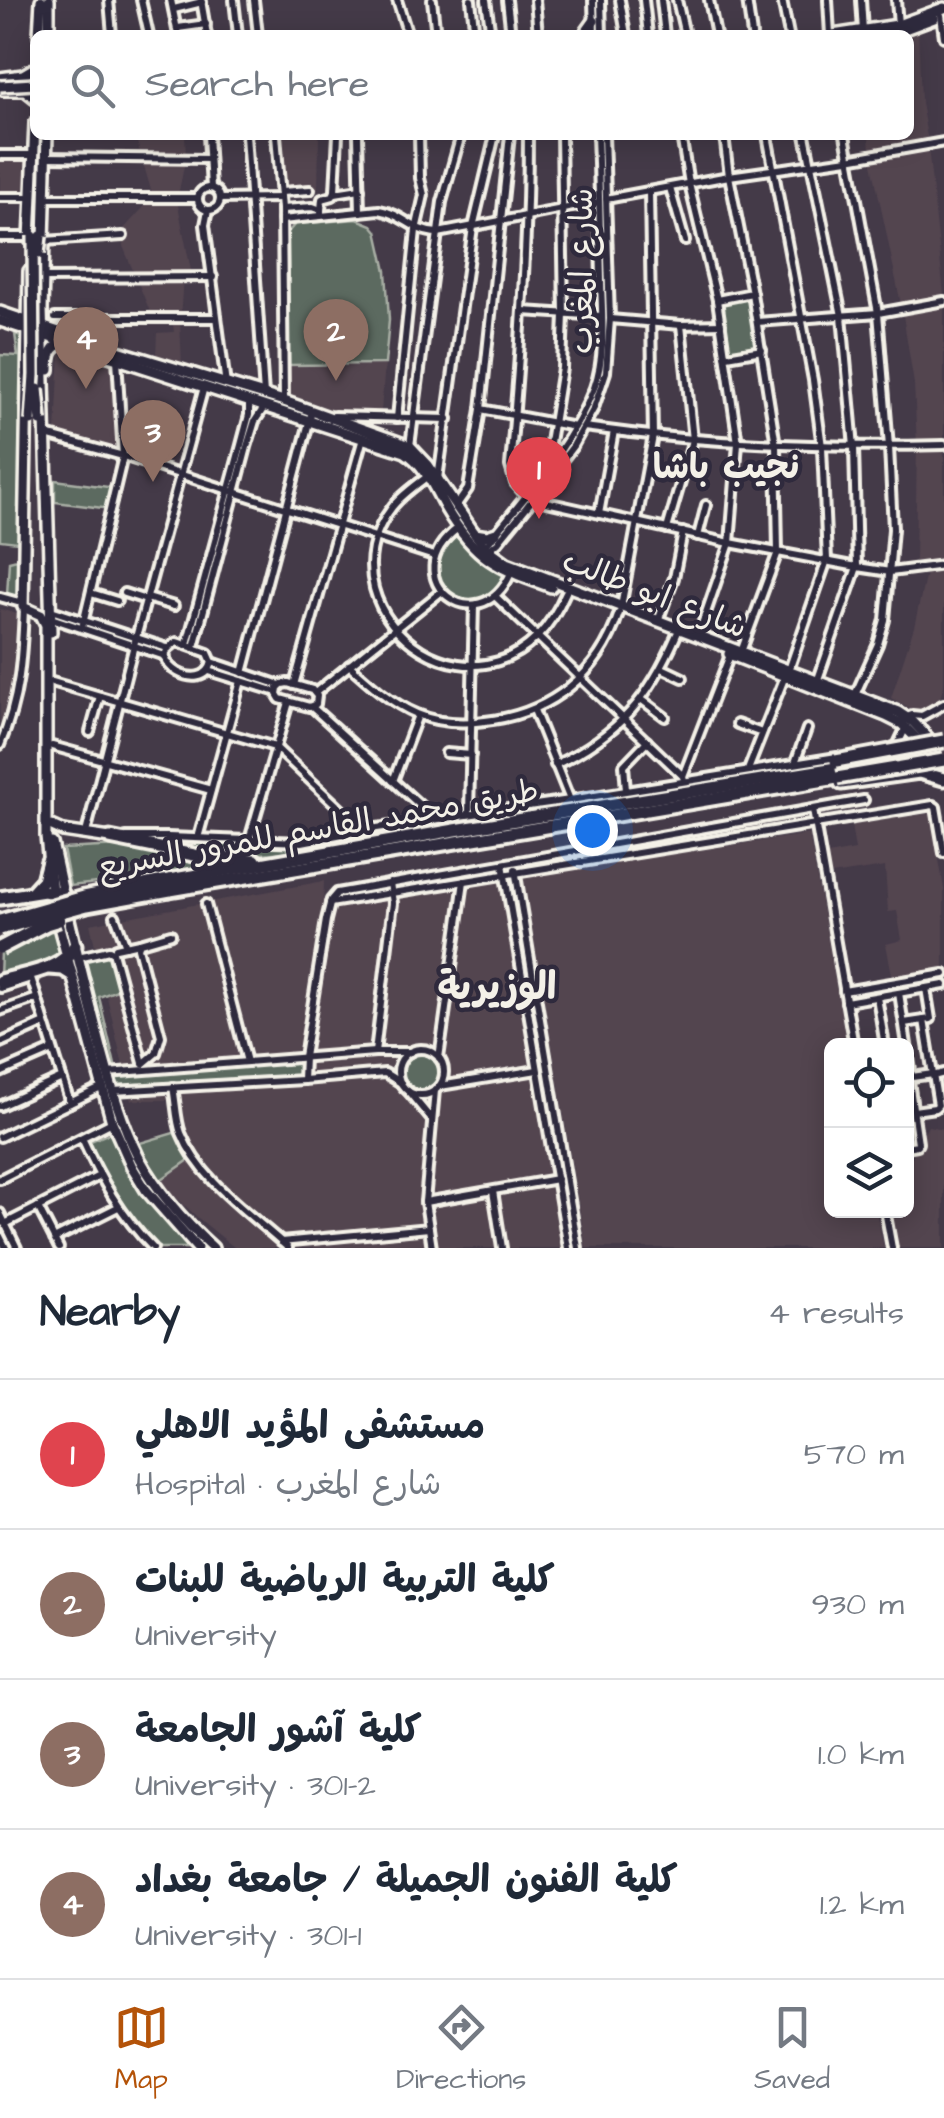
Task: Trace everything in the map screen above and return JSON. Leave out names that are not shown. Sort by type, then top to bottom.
[{"type":"highway","name":"طريق محمد القاسم للمرور السريع","points":[[0,920],[84,897],[719,792],[933,746]]},
{"type":"highway","name":"طريق محمد القاسم للمرور السريع","points":[[836,769],[943,764]]},
{"type":"highway","points":[[719,792],[748,798],[904,774],[926,773],[944,779]]},
{"type":"highway","name":"طريق محمد القاسم للمرور السريع","points":[[0,929],[274,862],[719,792]]},
{"type":"highway","points":[[110,838],[204,857],[274,862]]},
{"type":"highway","points":[[29,893],[43,880],[48,861]]},
{"type":"highway","points":[[3,896],[58,896]]},
{"type":"highway","points":[[0,948],[46,924],[134,896]]},
{"type":"highway","points":[[33,974],[73,954]]},
{"type":"highway","points":[[0,984],[57,968],[71,974]]},
{"type":"main road","points":[[49,1],[49,30]]},
{"type":"main road","points":[[40,30],[49,1]]},
{"type":"main road","points":[[870,30],[943,12]]},
{"type":"main road","points":[[901,30],[943,12]]},
{"type":"main road","points":[[588,30],[594,21]]},
{"type":"main road","points":[[0,84],[30,71]]},
{"type":"main road","points":[[22,89],[28,82],[23,75]]},
{"type":"main road","points":[[0,84],[30,82]]},
{"type":"main road","points":[[0,84],[30,95]]},
{"type":"main road","points":[[34,140],[31,211],[43,278],[52,844],[58,896]]},
{"type":"main road","points":[[25,605],[28,295],[45,211],[46,140]]},
{"type":"main road","points":[[26,462],[36,421],[37,238]]},
{"type":"main road","points":[[2,318],[22,312],[28,295]]},
{"type":"main road","points":[[28,320],[42,308]]},
{"type":"main road","points":[[42,308],[52,322],[88,342]]},
{"type":"main road","points":[[2,318],[22,335],[28,348]]},
{"type":"main road","name":"شارع ابو طالب","points":[[2,318],[28,320],[43,335],[70,344],[205,386],[225,388],[244,399],[284,401],[311,416],[326,416],[410,446],[423,458],[440,499],[468,542],[514,567],[676,634],[787,673],[906,722]]},
{"type":"main road","points":[[28,348],[43,335]]},
{"type":"main road","name":"شارع ابو طالب","points":[[43,335],[88,342],[265,400],[405,452],[433,478],[489,553],[511,572],[658,621],[736,654]]},
{"type":"main road","points":[[44,392],[51,351],[58,345],[70,344]]},
{"type":"main road","points":[[244,399],[278,405],[284,401]]},
{"type":"main road","points":[[36,421],[46,462]]},
{"type":"main road","points":[[440,499],[474,540],[489,553],[496,550],[497,538],[474,534]]},
{"type":"main road","points":[[25,605],[39,608],[44,604],[50,576]]},
{"type":"main road","points":[[25,605],[42,616],[46,629],[48,861],[58,896]]},
{"type":"main road","name":"شارع ابو طالب","points":[[787,673],[898,712],[933,746]]},
{"type":"main road","points":[[52,826],[110,838]]},
{"type":"main road","points":[[48,861],[52,844],[72,832]]},
{"type":"main road","points":[[197,1248],[146,1190],[112,1122],[106,1089],[83,1002],[73,954],[64,921],[73,954],[71,974],[83,1002],[108,1073],[106,1089],[154,1182],[191,1228],[213,1248]]},
{"type":"street","points":[[109,0],[112,30]]},
{"type":"street","points":[[141,0],[148,30]]},
{"type":"street","points":[[234,0],[237,30]]},
{"type":"street","points":[[254,0],[257,30]]},
{"type":"street","points":[[398,0],[407,30]]},
{"type":"street","points":[[432,0],[435,30]]},
{"type":"street","points":[[471,0],[475,30]]},
{"type":"street","points":[[486,0],[490,30]]},
{"type":"street","points":[[506,0],[510,30]]},
{"type":"street","points":[[535,0],[538,30]]},
{"type":"street","points":[[593,0],[594,30]]},
{"type":"street","points":[[601,0],[602,30]]},
{"type":"street","points":[[620,0],[625,30]]},
{"type":"street","points":[[644,0],[647,30]]},
{"type":"street","points":[[661,0],[664,30]]},
{"type":"street","points":[[678,0],[683,30]]},
{"type":"street","points":[[709,0],[715,30]]},
{"type":"street","points":[[747,0],[751,30]]},
{"type":"street","points":[[782,0],[788,30]]},
{"type":"street","points":[[828,0],[831,30]]},
{"type":"street","points":[[861,0],[864,30]]},
{"type":"street","points":[[896,0],[898,25]]},
{"type":"street","points":[[943,0],[944,37]]},
{"type":"street","points":[[178,30],[172,4],[202,1],[207,30]]},
{"type":"street","points":[[185,30],[206,24]]},
{"type":"street","points":[[208,140],[212,188]]},
{"type":"street","points":[[244,446],[265,400],[246,140]]},
{"type":"street","points":[[276,140],[282,209],[284,401]]},
{"type":"street","points":[[335,193],[338,140]]},
{"type":"street","points":[[358,140],[360,212]]},
{"type":"street","points":[[397,418],[416,230],[424,195],[418,140]]},
{"type":"street","points":[[410,446],[442,202],[460,140]]},
{"type":"street","points":[[494,140],[473,227],[448,419],[433,478],[397,501],[385,518],[373,562],[375,587],[394,628],[413,646],[448,662],[473,664],[508,657],[527,646],[553,618],[566,592]]},
{"type":"street","points":[[455,507],[468,489],[482,409],[509,140]]},
{"type":"street","points":[[528,140],[523,311],[510,466],[516,484],[530,497],[730,543],[857,567],[890,572],[944,564]]},
{"type":"street","points":[[545,472],[562,368],[561,140]]},
{"type":"street","name":"شارع المغرب","points":[[489,553],[580,427],[599,371],[606,318],[601,140]]},
{"type":"street","points":[[682,140],[722,324],[738,443],[730,543],[698,636]]},
{"type":"street","points":[[684,778],[778,552],[776,445],[725,140]]},
{"type":"street","points":[[748,770],[827,560],[822,447],[814,380],[768,140]]},
{"type":"street","points":[[806,140],[842,316],[854,448],[857,567],[818,682]]},
{"type":"street","points":[[846,140],[878,313],[893,529],[885,620],[854,696]]},
{"type":"street","points":[[282,220],[379,210],[390,212],[416,230],[438,233],[729,176],[944,142]]},
{"type":"street","points":[[0,155],[34,155]]},
{"type":"street","points":[[46,157],[210,159]]},
{"type":"street","points":[[212,188],[220,199],[215,208],[208,210],[198,198],[204,189],[212,188]]},
{"type":"street","points":[[670,188],[686,240]]},
{"type":"street","points":[[323,214],[322,199],[360,189]]},
{"type":"street","points":[[220,199],[251,199],[310,190]]},
{"type":"street","points":[[349,666],[381,695],[418,715],[472,723],[506,719],[534,710],[566,692],[611,636],[620,610],[653,436],[649,192]]},
{"type":"street","points":[[0,197],[32,197]]},
{"type":"street","points":[[45,198],[198,198]]},
{"type":"street","points":[[282,209],[313,207],[323,214]]},
{"type":"street","points":[[208,210],[205,224],[225,388]]},
{"type":"street","points":[[0,237],[123,236]]},
{"type":"street","points":[[43,278],[213,277]]},
{"type":"street","points":[[717,300],[752,294]]},
{"type":"street","points":[[757,322],[878,313],[944,301]]},
{"type":"street","points":[[523,311],[681,325],[722,324]]},
{"type":"street","points":[[55,318],[217,318]]},
{"type":"street","points":[[667,529],[693,440],[681,325]]},
{"type":"street","points":[[727,356],[762,350]]},
{"type":"street","points":[[84,624],[124,456],[117,359]]},
{"type":"street","points":[[86,834],[205,386]]},
{"type":"street","points":[[190,645],[244,446],[248,415],[244,399]]},
{"type":"street","points":[[482,409],[580,427],[693,440],[854,448],[944,445]]},
{"type":"street","points":[[198,838],[311,416]]},
{"type":"street","points":[[326,416],[448,419]]},
{"type":"street","points":[[600,514],[614,431]]},
{"type":"street","points":[[46,435],[124,456],[434,556]]},
{"type":"street","points":[[294,685],[364,437]]},
{"type":"street","name":"شارع المغرب","points":[[530,497],[545,472],[563,454]]},
{"type":"street","points":[[698,536],[706,505]]},
{"type":"street","points":[[458,528],[444,538],[434,556],[434,574],[442,591],[458,602],[486,602],[505,587],[511,572]]},
{"type":"street","points":[[658,621],[674,578],[683,532]]},
{"type":"street","points":[[316,693],[442,591]]},
{"type":"street","points":[[124,593],[174,606]]},
{"type":"street","points":[[91,594],[117,601]]},
{"type":"street","points":[[496,596],[684,778]]},
{"type":"street","points":[[0,600],[25,605],[21,674],[0,745]]},
{"type":"street","points":[[469,814],[474,605]]},
{"type":"street","points":[[51,614],[166,652]]},
{"type":"street","points":[[555,765],[594,744],[642,699],[662,668],[676,634]]},
{"type":"street","points":[[166,652],[176,642],[190,645],[242,677],[278,689]]},
{"type":"street","points":[[166,652],[169,667],[183,673],[242,677]]},
{"type":"street","points":[[209,672],[212,662]]},
{"type":"street","points":[[662,668],[682,678]]},
{"type":"street","points":[[52,682],[276,747],[363,830]]},
{"type":"street","points":[[278,689],[285,683],[316,693]]},
{"type":"street","points":[[278,689],[280,698],[312,707],[435,819]]},
{"type":"street","points":[[312,707],[318,699],[316,693]]},
{"type":"street","points":[[90,732],[100,696]]},
{"type":"street","points":[[642,699],[665,717]]},
{"type":"street","points":[[249,840],[289,702]]},
{"type":"street","points":[[110,838],[302,842],[570,800],[684,778],[897,746],[912,715],[922,716],[944,704]]},
{"type":"street","points":[[534,710],[570,800]]},
{"type":"street","points":[[393,781],[418,715]]},
{"type":"street","points":[[737,724],[762,734]]},
{"type":"street","points":[[795,763],[807,729]]},
{"type":"street","points":[[626,790],[624,765],[646,741]]},
{"type":"street","points":[[52,746],[211,790]]},
{"type":"street","points":[[446,753],[471,755]]},
{"type":"street","points":[[302,1080],[330,903],[340,892],[864,800]]},
{"type":"street","points":[[330,903],[936,806],[944,853]]},
{"type":"street","points":[[813,810],[853,1038]]},
{"type":"street","points":[[710,828],[712,841]]},
{"type":"street","points":[[638,840],[640,852]]},
{"type":"street","points":[[514,862],[578,1248]]},
{"type":"street","points":[[503,864],[568,1248]]},
{"type":"street","points":[[446,874],[447,884]]},
{"type":"street","points":[[432,1248],[425,1202],[432,1121],[437,1088],[444,1073],[439,1058],[464,881]]},
{"type":"street","points":[[375,1052],[392,903],[390,883]]},
{"type":"street","points":[[206,904],[247,1062]]},
{"type":"street","points":[[115,916],[126,946]]},
{"type":"street","points":[[514,927],[524,925]]},
{"type":"street","points":[[116,948],[171,934]]},
{"type":"street","points":[[140,943],[138,948],[161,1040],[144,1066]]},
{"type":"street","points":[[73,954],[113,952],[144,1066]]},
{"type":"street","points":[[522,971],[532,969]]},
{"type":"street","points":[[33,974],[70,1103]]},
{"type":"street","points":[[844,991],[944,974]]},
{"type":"street","points":[[902,981],[906,1038]]},
{"type":"street","points":[[846,1002],[944,985]]},
{"type":"street","points":[[904,1023],[931,1019],[926,988]]},
{"type":"street","points":[[876,997],[884,1038]]},
{"type":"street","points":[[0,1010],[37,998]]},
{"type":"street","points":[[914,1146],[918,1143],[914,1112],[938,1106],[924,1020]]},
{"type":"street","points":[[0,1044],[45,1023]]},
{"type":"street","points":[[533,1043],[544,1042]]},
{"type":"street","points":[[108,1073],[144,1066],[423,1049],[439,1058]]},
{"type":"street","points":[[0,1074],[53,1050]]},
{"type":"street","points":[[410,1052],[398,1069],[403,1086],[432,1121]]},
{"type":"street","points":[[0,1137],[106,1089],[385,1073],[410,1092],[423,1094],[466,1081],[537,1070]]},
{"type":"street","points":[[444,1073],[466,1081]]},
{"type":"street","points":[[914,1079],[944,1073]]},
{"type":"street","points":[[0,1106],[62,1078]]},
{"type":"street","points":[[173,1087],[180,1131],[193,1155],[215,1182],[284,1245],[428,1228]]},
{"type":"street","points":[[0,1179],[112,1122]]},
{"type":"street","points":[[82,1138],[99,1176],[147,1247]]},
{"type":"street","points":[[5,1224],[99,1176]]},
{"type":"street","points":[[425,1202],[566,1177]]},
{"type":"street","points":[[493,1191],[502,1248]]},
{"type":"street","points":[[54,1238],[118,1206]]},
{"type":"street","points":[[38,1207],[59,1248]]},
{"type":"street","points":[[0,1213],[17,1248]]},
{"type":"street","points":[[886,1218],[892,1248]]},
{"type":"street","points":[[0,1236],[6,1248]]},
{"type":"shaded area","points":[[918,24],[921,103],[928,142],[888,150],[928,147],[944,295],[944,560],[915,561],[914,384],[870,154],[869,140],[914,140],[914,30],[897,30]]},
{"type":"shaded area","points":[[136,140],[185,140],[186,157],[177,200],[192,276],[183,276],[182,365],[156,355],[157,333],[174,332],[172,317],[151,314],[123,246],[121,232],[153,197]]},
{"type":"shaded area","points":[[281,140],[319,140],[318,189],[284,191]]},
{"type":"shaded area","points":[[0,158],[29,158],[29,194],[0,194]]},
{"type":"shaded area","points":[[69,350],[111,365],[116,450],[56,433],[60,351]]},
{"type":"shaded area","points":[[385,364],[381,411],[322,409],[288,397],[287,365]]},
{"type":"shaded area","points":[[944,570],[944,685],[939,701],[923,712],[891,698],[914,627],[926,573]]},
{"type":"shaded area","points":[[0,609],[17,614],[13,682],[0,727]]},
{"type":"shaded area","points":[[931,813],[944,889],[944,971],[893,980],[886,944],[902,940],[897,911],[888,912],[885,867],[831,875],[827,855],[855,850],[851,825]]},
{"type":"shaded area","points":[[809,834],[846,1038],[824,1038],[824,1218],[878,1218],[884,1248],[586,1248],[523,876]]},
{"type":"shaded area","points":[[500,879],[563,1248],[235,1248],[159,1181],[189,1160],[177,1132],[172,1100],[131,1100],[90,924],[324,881],[323,907]]},
{"type":"shaded area","points":[[928,1126],[944,1129],[944,1248],[892,1248],[886,1218],[914,1218],[914,1153]]},
{"type":"green space","points":[[357,219],[377,231],[386,271],[389,320],[385,364],[287,365],[285,236],[295,224]]},
{"type":"green space","points":[[752,293],[762,350],[727,356],[717,300]]},
{"type":"green space","points":[[15,334],[23,345],[24,383],[20,589],[16,596],[7,595],[9,561],[17,559],[18,542],[0,540],[0,355],[18,356]]},
{"type":"green space","points":[[55,480],[116,488],[111,509],[55,502]]},
{"type":"green space","points":[[458,532],[508,574],[494,591],[479,600],[465,601],[452,596],[436,575],[440,549]]},
{"type":"green space","points":[[175,840],[292,845],[293,851],[218,853],[172,847]]},
{"type":"green space","points":[[138,845],[233,862],[161,876],[70,886],[63,849]]},
{"type":"green space","points":[[55,925],[63,957],[0,977],[1,953]]},
{"type":"green space","points":[[110,953],[122,988],[99,997],[115,1065],[108,1060],[84,960]]},
{"type":"green space","points":[[421,1053],[435,1058],[440,1072],[435,1086],[421,1091],[407,1086],[402,1072],[407,1058]]},
{"type":"green space","points":[[300,1061],[300,1076],[119,1088],[116,1078],[120,1075]]},
{"type":"green space","points":[[112,1132],[153,1204],[192,1248],[158,1248],[127,1212],[88,1142]]},
{"type":"green space","points":[[177,1132],[189,1160],[159,1181],[140,1143]]},
{"type":"place","name":"كلية التربية الرياضية للبنات","points":[[336,381]]},
{"type":"place","name":"كلية الفنون الجميلة / جامعة بغداد","points":[[86,389]]},
{"type":"place","name":"كلية آشور الجامعة","points":[[153,482]]},
{"type":"place","name":"مستشفى المؤيد الاهلي","points":[[539,519]]},
{"type":"district","name":"نجيب باشا","points":[[726,466]]},
{"type":"district","name":"الوزيرية","points":[[497,986]]}]
